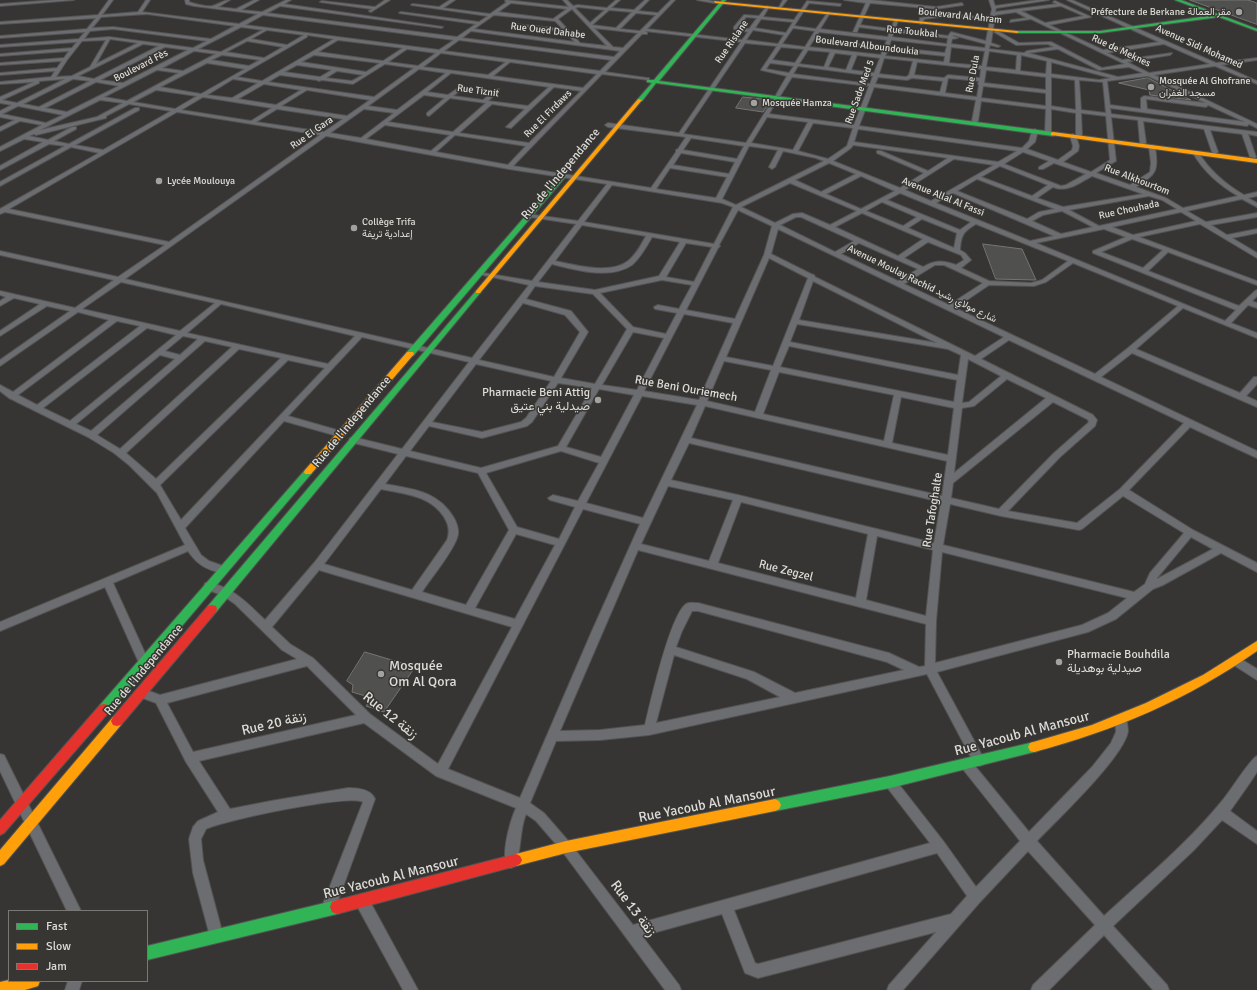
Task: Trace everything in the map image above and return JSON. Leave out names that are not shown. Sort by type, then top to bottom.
[{"type":"main road","points":[[1177,0],[1256,29]]},
{"type":"main road","name":"Boulevard Al Ahram","points":[[719,1],[993,31],[1065,34],[1133,28],[1220,16]]},
{"type":"main road","name":"Rue de l'Independance","points":[[0,829],[530,215],[612,125],[687,36],[719,1]]},
{"type":"main road","points":[[651,80],[1035,132],[1048,132]]},
{"type":"main road","points":[[864,108],[975,121],[1076,136],[1256,159]]},
{"type":"main road","name":"Rue de l'Independance","points":[[0,860],[541,217],[574,177],[612,125]]},
{"type":"main road","points":[[1147,145],[1215,152],[1256,159]]},
{"type":"main road","name":"Rue Yacoub Al Mansour","points":[[148,953],[216,935],[362,901],[566,847],[890,782],[1071,738],[1121,720],[1194,685],[1236,661],[1257,645]]},
{"type":"main road","points":[[0,988],[28,982]]},
{"type":"street","points":[[12,4],[15,0]]},
{"type":"street","points":[[0,5],[72,0]]},
{"type":"street","points":[[52,79],[58,68],[111,0]]},
{"type":"street","points":[[140,12],[148,0]]},
{"type":"street","points":[[187,0],[187,3],[194,5],[616,59]]},
{"type":"street","points":[[194,5],[204,0]]},
{"type":"street","points":[[214,7],[228,0]]},
{"type":"street","points":[[237,10],[257,0]]},
{"type":"street","name":"Boulevard Fès","points":[[0,149],[289,0]]},
{"type":"street","points":[[351,5],[360,0]]},
{"type":"street","points":[[348,24],[388,0]]},
{"type":"street","points":[[389,20],[421,0]]},
{"type":"street","points":[[440,8],[453,0]]},
{"type":"street","points":[[501,0],[571,8]]},
{"type":"street","name":"Rue El Gara","points":[[0,364],[364,107],[511,0]]},
{"type":"street","points":[[565,0],[571,8],[611,48]]},
{"type":"street","points":[[610,0],[617,0]]},
{"type":"street","points":[[589,26],[617,0]]},
{"type":"street","points":[[596,33],[616,30],[647,0]]},
{"type":"street","name":"Rue El Firdaws","points":[[509,167],[673,0]]},
{"type":"street","name":"Boulevard Al Ahram","points":[[699,0],[719,1]]},
{"type":"street","points":[[779,8],[785,0]]},
{"type":"street","points":[[846,0],[936,8],[962,4],[955,0]]},
{"type":"street","points":[[910,6],[915,0]]},
{"type":"street","points":[[991,0],[994,7],[1048,0],[1061,4],[1089,17],[1044,24]]},
{"type":"street","name":"Avenue Sidi Mohamed","points":[[1069,0],[1257,83]]},
{"type":"street","points":[[308,9],[324,1],[375,8]]},
{"type":"street","points":[[845,52],[868,1]]},
{"type":"street","points":[[45,8],[48,2]]},
{"type":"street","points":[[840,5],[809,2],[768,61],[763,69],[764,71],[942,95],[1257,134]]},
{"type":"street","points":[[535,9],[540,4]]},
{"type":"street","points":[[993,14],[1061,4]]},
{"type":"street","points":[[279,5],[441,27]]},
{"type":"street","points":[[413,5],[555,20],[578,44]]},
{"type":"street","points":[[555,20],[555,18],[571,8],[578,6],[660,14]]},
{"type":"street","name":"Rue Rislane","points":[[680,135],[767,7]]},
{"type":"street","name":"Rue Dula","points":[[975,121],[988,43],[993,31],[992,19],[994,7]]},
{"type":"street","points":[[936,8],[948,15]]},
{"type":"street","points":[[307,19],[323,11]]},
{"type":"street","name":"Rue de Meknes","points":[[1017,11],[1256,125]]},
{"type":"street","points":[[99,16],[140,12],[305,36],[440,52]]},
{"type":"street","points":[[401,12],[480,23]]},
{"type":"street","points":[[501,34],[529,13]]},
{"type":"street","points":[[718,200],[747,145],[819,31],[828,13]]},
{"type":"street","points":[[37,20],[41,14]]},
{"type":"street","points":[[0,24],[37,20],[144,14],[313,34],[651,80]]},
{"type":"street","points":[[787,34],[736,28],[747,15],[794,22]]},
{"type":"street","points":[[921,23],[922,18],[948,15],[992,19]]},
{"type":"street","points":[[1011,21],[1033,18]]},
{"type":"street","points":[[429,35],[452,19]]},
{"type":"street","name":"Rue Sade Med 5","points":[[851,144],[896,20]]},
{"type":"street","points":[[327,26],[333,22]]},
{"type":"street","points":[[741,22],[756,24]]},
{"type":"street","points":[[514,25],[565,31]]},
{"type":"street","points":[[589,26],[616,30]]},
{"type":"street","points":[[857,26],[951,37]]},
{"type":"street","name":"Rue Toukbal","points":[[791,27],[1020,53]]},
{"type":"street","points":[[0,37],[120,28],[211,40]]},
{"type":"street","points":[[99,118],[265,30]]},
{"type":"street","points":[[313,34],[320,30]]},
{"type":"street","name":"Rue Oued Dahabe","points":[[470,30],[624,50]]},
{"type":"street","name":"Boulevard Alboundoukia","points":[[616,30],[845,52],[1077,80],[1105,82],[1257,58]]},
{"type":"street","points":[[993,31],[1018,44],[1045,42],[1069,52],[1101,69],[1130,65]]},
{"type":"street","points":[[946,64],[950,45],[950,33],[953,33],[1020,53],[1121,79]]},
{"type":"street","points":[[2,211],[305,36]]},
{"type":"street","points":[[92,67],[109,38]]},
{"type":"street","points":[[0,46],[109,38],[264,59]]},
{"type":"street","points":[[521,52],[537,38]]},
{"type":"street","points":[[246,40],[288,46]]},
{"type":"street","points":[[232,100],[264,83],[295,63],[336,40]]},
{"type":"street","points":[[0,114],[144,42]]},
{"type":"street","points":[[1102,52],[1165,42]]},
{"type":"street","points":[[849,44],[948,55]]},
{"type":"street","points":[[41,108],[165,45]]},
{"type":"street","points":[[1122,61],[1170,54],[1150,45]]},
{"type":"street","points":[[1020,53],[1059,48]]},
{"type":"street","points":[[1082,50],[1095,48]]},
{"type":"street","points":[[0,55],[73,49]]},
{"type":"street","points":[[280,73],[353,82],[368,74],[405,49]]},
{"type":"street","points":[[825,68],[833,51]]},
{"type":"street","points":[[1069,52],[1075,51]]},
{"type":"street","points":[[312,53],[585,90]]},
{"type":"street","points":[[1018,73],[1020,53]]},
{"type":"street","points":[[848,72],[855,54]]},
{"type":"street","points":[[489,77],[516,56]]},
{"type":"street","points":[[1099,59],[1112,57]]},
{"type":"street","points":[[0,64],[65,59]]},
{"type":"street","points":[[1048,132],[1049,60]]},
{"type":"street","points":[[1085,61],[1092,60]]},
{"type":"street","points":[[206,61],[250,68]]},
{"type":"street","points":[[768,61],[906,79],[909,79],[911,76],[947,78],[1048,92]]},
{"type":"street","points":[[911,76],[915,61]]},
{"type":"street","points":[[295,63],[368,74]]},
{"type":"street","points":[[0,74],[58,68]]},
{"type":"street","points":[[156,68],[185,73]]},
{"type":"street","points":[[252,122],[337,69]]},
{"type":"street","points":[[362,140],[450,72]]},
{"type":"street","points":[[0,83],[72,77],[124,85]]},
{"type":"street","points":[[233,78],[375,99]]},
{"type":"street","points":[[942,95],[947,78]]},
{"type":"street","points":[[0,100],[44,79]]},
{"type":"street","points":[[1041,168],[1075,151],[1078,111],[1077,80]]},
{"type":"street","points":[[440,772],[717,246],[736,207],[842,153],[851,144],[1000,164],[1060,188],[1068,187],[1113,161],[1105,82]]},
{"type":"street","points":[[509,127],[553,86]]},
{"type":"street","points":[[429,114],[462,87]]},
{"type":"street","points":[[156,88],[348,118]]},
{"type":"street","points":[[485,101],[497,90]]},
{"type":"street","name":"Rue Tiznit","points":[[422,93],[530,108]]},
{"type":"street","points":[[1144,110],[1144,97],[1215,106]]},
{"type":"street","name":"Avenue Moulay Rachid شارع مولاي رشيد","points":[[98,98],[362,140],[509,167],[718,200],[776,225],[1257,455]]},
{"type":"street","points":[[0,100],[68,114]]},
{"type":"street","points":[[1176,101],[1184,125]]},
{"type":"street","points":[[433,152],[491,102]]},
{"type":"street","points":[[0,145],[22,137],[148,106]]},
{"type":"street","points":[[1108,106],[1256,125]]},
{"type":"street","points":[[364,107],[397,112]]},
{"type":"street","points":[[0,184],[137,109]]},
{"type":"street","points":[[0,114],[47,125]]},
{"type":"street","name":"Rue Alkhourtom","points":[[766,114],[1023,150],[1164,199],[1257,256]]},
{"type":"street","points":[[0,129],[20,119]]},
{"type":"street","points":[[1132,187],[1152,174],[1155,170],[1140,119]]},
{"type":"street","points":[[795,152],[811,120]]},
{"type":"street","points":[[0,168],[88,121]]},
{"type":"street","points":[[383,123],[530,145]]},
{"type":"street","points":[[1173,123],[1174,132]]},
{"type":"street","name":"Avenue Allal Al Fassi","points":[[612,125],[781,149],[829,160],[1257,336]]},
{"type":"street","points":[[1206,127],[1215,152]]},
{"type":"street","points":[[932,203],[1023,150],[1032,142],[1035,132]]},
{"type":"street","points":[[1244,132],[1256,159]]},
{"type":"street","points":[[653,189],[678,151],[690,136]]},
{"type":"street","points":[[22,137],[104,152]]},
{"type":"street","points":[[868,147],[929,173]]},
{"type":"street","points":[[772,167],[781,149]]},
{"type":"street","points":[[678,151],[738,161]]},
{"type":"street","points":[[1196,152],[1206,169],[1215,178],[1242,197],[1257,205]]},
{"type":"street","points":[[831,227],[901,190],[952,158]]},
{"type":"street","points":[[668,166],[730,176]]},
{"type":"street","points":[[0,171],[18,174]]},
{"type":"street","points":[[821,194],[861,174]]},
{"type":"street","points":[[977,177],[1064,210],[1100,226],[1257,283]]},
{"type":"street","points":[[789,180],[957,251],[968,258],[968,260],[956,268]]},
{"type":"street","points":[[266,627],[317,566],[611,183]]},
{"type":"street","points":[[1032,198],[1052,185]]},
{"type":"street","points":[[952,191],[1058,235]]},
{"type":"street","points":[[1027,221],[1041,213],[1151,194]]},
{"type":"street","name":"Rue Chouhada","points":[[1029,243],[1058,235],[1257,194]]},
{"type":"street","points":[[1164,199],[1191,207]]},
{"type":"street","points":[[882,200],[960,232]]},
{"type":"street","points":[[2,211],[171,244]]},
{"type":"street","points":[[511,862],[514,834],[523,805],[635,546],[686,440],[767,255],[776,225],[799,214],[923,269]]},
{"type":"street","points":[[530,215],[717,246]]},
{"type":"street","points":[[1240,309],[1095,252],[1131,237],[1203,223],[1257,215]]},
{"type":"street","points":[[903,228],[921,217]]},
{"type":"street","points":[[957,251],[958,236],[960,232],[976,221]]},
{"type":"street","points":[[1226,237],[1257,231]]},
{"type":"street","points":[[551,262],[592,270],[629,264],[651,234]]},
{"type":"street","points":[[899,258],[928,239]]},
{"type":"street","points":[[662,278],[684,240]]},
{"type":"street","points":[[836,254],[860,240]]},
{"type":"street","points":[[1143,272],[1167,250]]},
{"type":"street","name":"Rue Beni Ouriemech","points":[[0,253],[220,302],[556,380],[702,403],[888,443],[952,459]]},
{"type":"street","points":[[767,255],[812,276],[949,347],[1090,417],[1092,424],[1057,455],[1001,514]]},
{"type":"street","points":[[899,284],[937,262],[956,268],[988,283],[1038,284],[1072,261]]},
{"type":"street","points":[[480,273],[534,284],[595,292],[662,278],[696,284]]},
{"type":"street","points":[[758,415],[812,276]]},
{"type":"street","points":[[950,308],[988,283]]},
{"type":"street","points":[[595,292],[631,329],[668,337]]},
{"type":"street","points":[[1226,324],[1257,292]]},
{"type":"street","points":[[0,293],[330,367]]},
{"type":"street","points":[[0,304],[12,296]]},
{"type":"street","points":[[427,423],[468,433],[482,434],[524,424],[529,420],[556,380],[583,335],[584,330],[572,316],[564,310],[521,300]]},
{"type":"street","points":[[70,425],[220,302]]},
{"type":"street","points":[[1247,302],[1257,306]]},
{"type":"street","points":[[0,334],[46,304]]},
{"type":"street","points":[[1095,378],[1131,350],[1182,306]]},
{"type":"street","points":[[658,307],[737,322]]},
{"type":"street","points":[[12,396],[116,319]]},
{"type":"street","points":[[794,321],[949,347]]},
{"type":"street","points":[[37,409],[145,326]]},
{"type":"street","points":[[562,448],[631,329]]},
{"type":"street","points":[[181,526],[284,418],[360,335]]},
{"type":"street","points":[[975,360],[1009,336]]},
{"type":"street","points":[[92,435],[204,338]]},
{"type":"street","points":[[786,343],[961,378]]},
{"type":"street","points":[[121,453],[238,346]]},
{"type":"street","points":[[1131,350],[1257,404]]},
{"type":"street","points":[[159,352],[181,358]]},
{"type":"street","name":"Rue Tafoghalte","points":[[930,669],[930,621],[938,548],[949,482],[965,355]]},
{"type":"street","points":[[156,484],[287,357]]},
{"type":"street","points":[[722,358],[958,406],[971,404],[1007,375]]},
{"type":"street","points":[[1241,397],[1257,379]]},
{"type":"street","points":[[0,387],[12,396],[92,435],[121,453],[156,484],[171,506],[190,546],[202,562],[223,570]]},
{"type":"street","points":[[888,443],[898,394]]},
{"type":"street","points":[[949,482],[1052,398]]},
{"type":"street","points":[[284,418],[341,434]]},
{"type":"street","points":[[686,440],[1001,514],[1079,527],[1123,491],[1190,422]]},
{"type":"street","points":[[353,440],[481,471],[562,448],[603,461]]},
{"type":"street","points":[[481,471],[514,530],[561,543]]},
{"type":"street","points":[[665,482],[738,498],[1134,596]]},
{"type":"street","points":[[378,486],[422,495],[434,500],[445,509],[454,528],[454,536],[451,542],[415,594]]},
{"type":"street","points":[[1123,491],[1190,532],[1257,568]]},
{"type":"street","points":[[553,498],[646,522]]},
{"type":"street","points":[[712,565],[738,498]]},
{"type":"street","points":[[469,610],[514,530]]},
{"type":"street","points":[[860,603],[873,532]]},
{"type":"street","points":[[1149,586],[1153,576],[1190,532]]},
{"type":"street","points":[[0,627],[190,546]]},
{"type":"street","name":"Rue Zegzel","points":[[635,546],[930,621]]},
{"type":"street","points":[[552,736],[614,736],[649,730],[930,669],[1084,629],[1112,616],[1134,596],[1149,586],[1160,582],[1221,549]]},
{"type":"street","points":[[317,566],[517,624]]},
{"type":"street","points":[[107,581],[144,662]]},
{"type":"street","name":"Rue 12 زنقة","points":[[209,586],[226,592],[239,601],[286,647],[309,661],[366,718],[440,772],[523,805],[540,817],[566,847]]},
{"type":"street","points":[[649,730],[671,650],[684,613],[689,607],[698,607],[889,658],[918,671]]},
{"type":"street","points":[[671,650],[750,675],[795,699]]},
{"type":"street","points":[[141,692],[160,700],[309,661]]},
{"type":"street","points":[[1236,661],[1257,675]]},
{"type":"street","points":[[930,669],[979,761]]},
{"type":"street","points":[[160,700],[190,758],[227,816]]},
{"type":"street","name":"Rue 20 زنقة","points":[[190,758],[366,718]]},
{"type":"street","points":[[894,990],[974,897],[1096,771],[1115,747],[1122,732],[1121,720]]},
{"type":"street","points":[[0,759],[74,910]]},
{"type":"street","points":[[1038,990],[1178,856],[1238,792],[1257,761]]},
{"type":"street","points":[[966,764],[1028,841],[1162,990]]},
{"type":"street","points":[[890,782],[940,846],[974,897]]},
{"type":"street","points":[[216,935],[197,857],[195,840],[202,825],[227,816],[348,794],[360,794],[370,800],[328,909]]},
{"type":"street","points":[[1220,812],[1257,838]]},
{"type":"street","points":[[630,933],[940,846]]},
{"type":"street","name":"Rue 13 زنقة","points":[[566,847],[674,990]]},
{"type":"street","points":[[362,901],[411,990]]},
{"type":"street","points":[[726,906],[750,968],[758,971],[955,920]]},
{"type":"building","name":"Préfecture de Berkane مقر العمالة","points":[[1190,0],[1248,0],[1257,3],[1257,24]]},
{"type":"building","name":"Mosquée Al Ghofrane مسجد الغفران","points":[[1148,78],[1191,100],[1150,95],[1149,90],[1119,83]]},
{"type":"building","name":"Mosquée Hamza","points":[[743,97],[771,100],[763,112],[736,108]]},
{"type":"building","points":[[983,244],[1022,249],[1036,280],[996,279]]},
{"type":"building","name":"Mosquée Om Al Qora","points":[[365,652],[415,667],[384,712],[366,706],[372,698],[352,692],[353,685],[347,681]]},
{"type":"traffic: fast","points":[[640,100],[724,0]]},
{"type":"traffic: fast","points":[[1177,0],[1257,30]]},
{"type":"traffic: fast","points":[[1017,32],[1100,32],[1220,16]]},
{"type":"traffic: fast","points":[[649,81],[1053,134]]},
{"type":"traffic: fast","points":[[410,354],[564,175]]},
{"type":"traffic: fast","points":[[212,609],[478,292]]},
{"type":"traffic: fast","points":[[104,709],[308,472]]},
{"type":"traffic: fast","points":[[775,805],[890,782],[1034,747]]},
{"type":"traffic: fast","points":[[148,953],[337,907]]},
{"type":"traffic: slow","points":[[715,2],[1017,32]]},
{"type":"traffic: slow","points":[[478,292],[640,100]]},
{"type":"traffic: slow","points":[[1053,134],[1257,161]]},
{"type":"traffic: slow","points":[[308,472],[410,354]]},
{"type":"traffic: slow","points":[[1034,747],[1092,730],[1150,707],[1207,678],[1257,645]]},
{"type":"traffic: slow","points":[[0,860],[117,721]]},
{"type":"traffic: slow","points":[[516,860],[566,847],[775,805]]},
{"type":"traffic: slow","points":[[0,989],[29,982]]},
{"type":"traffic: jam","points":[[117,721],[212,609]]},
{"type":"traffic: jam","points":[[0,829],[104,709]]},
{"type":"traffic: jam","points":[[337,907],[516,860]]},
{"type":"place","name":"Préfecture de Berkane مقر العمالة","points":[[1239,12]]},
{"type":"place","name":"Mosquée Al Ghofrane مسجد الغفران","points":[[1151,87]]},
{"type":"place","name":"Mosquée Hamza","points":[[754,103]]},
{"type":"place","name":"Lycée Moulouya","points":[[159,181]]},
{"type":"place","name":"Collège Trifa إعدادية تريفة","points":[[354,228]]},
{"type":"place","name":"Pharmacie Beni Attig صيدلية بني عتيق","points":[[598,400]]},
{"type":"place","name":"Pharmacie Bouhdila صيدلية بوهديلة","points":[[1059,662]]},
{"type":"place","name":"Mosquée Om Al Qora","points":[[381,674]]}]
